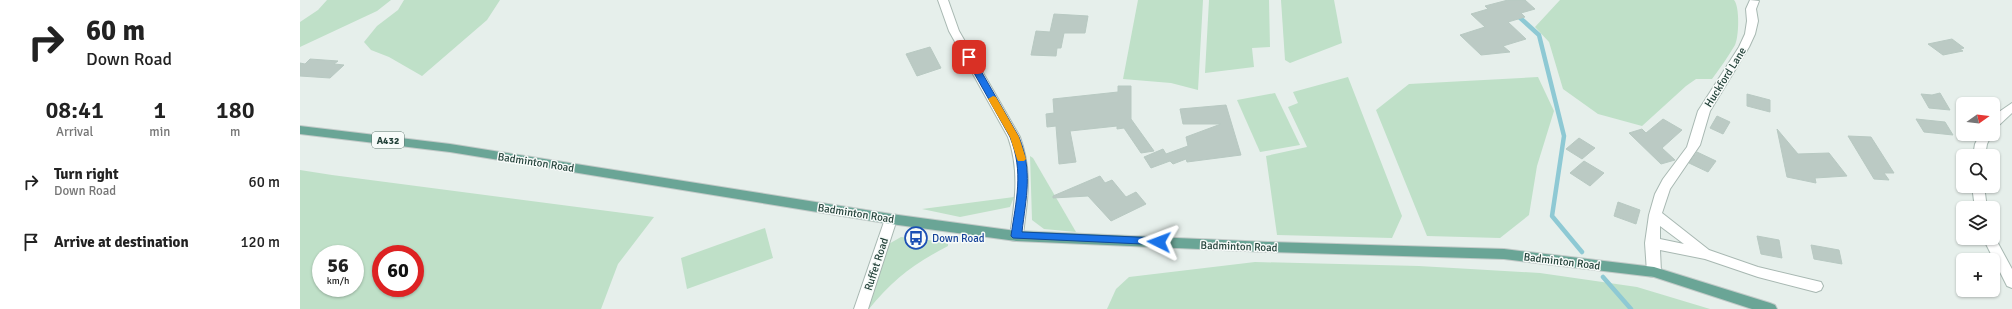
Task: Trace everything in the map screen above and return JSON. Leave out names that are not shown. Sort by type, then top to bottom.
[{"type":"main road","name":"Badminton Road","points":[[300,130],[450,148],[891,219],[1016,236],[1276,248],[1504,254],[1654,272],[1770,309]]},
{"type":"street","points":[[943,0],[954,31],[1014,137],[1020,151],[1024,175],[1016,236]]},
{"type":"street","name":"Huckford Lane","points":[[1654,272],[1652,243],[1655,215],[1662,192],[1693,148],[1703,112],[1732,69],[1749,36],[1753,14],[1751,9],[1754,1]]},
{"type":"street","points":[[2000,116],[2012,107]]},
{"type":"street","points":[[1655,215],[1706,254]]},
{"type":"street","name":"Ruffet Road","points":[[861,309],[891,219]]},
{"type":"street","points":[[1652,243],[1706,254],[1758,272],[1816,286]]},
{"type":"street","points":[[1994,245],[2012,282]]},
{"type":"green space","points":[[327,0],[391,0],[377,11],[300,47],[300,22],[318,10]]},
{"type":"green space","points":[[404,0],[500,0],[487,20],[422,76],[389,57],[371,50],[364,42],[377,26],[398,10]]},
{"type":"green space","points":[[1138,0],[1203,0],[1198,90],[1171,83],[1123,79]]},
{"type":"green space","points":[[1209,0],[1269,0],[1270,47],[1252,48],[1254,67],[1205,73]]},
{"type":"green space","points":[[1281,0],[1334,0],[1342,43],[1290,63],[1285,60]]},
{"type":"green space","points":[[1560,0],[1734,0],[1738,15],[1736,41],[1730,54],[1712,79],[1696,79],[1686,86],[1642,126],[1598,114],[1563,89],[1549,42],[1535,27]]},
{"type":"green space","points":[[1348,77],[1402,216],[1392,238],[1277,235],[1266,156],[1307,147],[1288,107],[1298,103],[1293,92]]},
{"type":"green space","points":[[1538,77],[1554,111],[1537,166],[1529,215],[1500,238],[1427,236],[1376,110],[1409,84]]},
{"type":"green space","points":[[1275,93],[1300,145],[1260,152],[1237,100]]},
{"type":"green space","points":[[1030,156],[1033,158],[1076,232],[1044,229],[1032,220]]},
{"type":"green space","points":[[300,170],[654,217],[618,264],[601,309],[300,309]]},
{"type":"green space","points":[[1014,197],[1010,207],[960,217],[922,209]]},
{"type":"green space","points":[[765,228],[773,258],[687,289],[681,258]]},
{"type":"green space","points":[[901,237],[945,242],[948,246],[925,259],[905,273],[886,289],[869,309],[866,309],[887,245]]},
{"type":"green space","points":[[1255,262],[1419,266],[1540,273],[1637,287],[1710,309],[1107,309],[1116,289],[1129,277]]},
{"type":"building","points":[[1508,0],[1525,0],[1535,9],[1521,13],[1525,17],[1508,22],[1526,39],[1503,46],[1510,52],[1481,55],[1460,35],[1485,27],[1471,14],[1488,9],[1485,6]]},
{"type":"building","points":[[1054,14],[1088,16],[1085,33],[1064,33],[1061,48],[1057,48],[1056,56],[1031,55],[1036,31],[1050,32]]},
{"type":"building","points":[[1952,39],[1964,48],[1960,49],[1963,51],[1943,55],[1928,44]]},
{"type":"building","points":[[930,47],[941,68],[917,76],[906,54]]},
{"type":"building","points":[[310,59],[338,61],[334,64],[344,65],[330,78],[300,76],[300,63],[305,64]]},
{"type":"building","points":[[1118,86],[1131,86],[1131,119],[1154,151],[1141,153],[1124,128],[1117,129],[1117,126],[1070,131],[1076,162],[1059,164],[1056,126],[1047,127],[1046,114],[1054,113],[1053,99],[1118,92]]},
{"type":"building","points":[[1940,93],[1950,110],[1929,108],[1921,94],[1932,95]]},
{"type":"building","points":[[1747,94],[1770,100],[1770,112],[1747,106]]},
{"type":"building","points":[[1226,105],[1241,155],[1187,162],[1186,159],[1173,164],[1170,161],[1151,168],[1144,157],[1163,149],[1166,154],[1188,146],[1186,137],[1221,124],[1183,124],[1180,109]]},
{"type":"building","points":[[1717,116],[1730,122],[1723,134],[1710,128]]},
{"type":"building","points":[[1663,119],[1682,130],[1662,148],[1675,160],[1661,164],[1629,133],[1642,129],[1646,133]]},
{"type":"building","points":[[1916,119],[1945,122],[1953,135],[1924,132]]},
{"type":"building","points":[[1777,129],[1798,154],[1829,153],[1847,176],[1815,178],[1816,183],[1787,177]]},
{"type":"building","points":[[1848,136],[1871,137],[1894,173],[1884,173],[1889,180],[1874,179]]},
{"type":"building","points":[[1579,138],[1595,148],[1582,159],[1566,149]]},
{"type":"building","points":[[1697,152],[1716,161],[1708,172],[1689,163]]},
{"type":"building","points":[[1584,161],[1604,173],[1590,186],[1570,173]]},
{"type":"building","points":[[1100,176],[1105,183],[1112,180],[1126,197],[1136,192],[1146,204],[1111,221],[1088,196],[1053,198],[1053,196]]},
{"type":"building","points":[[1618,202],[1640,210],[1636,224],[1614,216]]},
{"type":"building","points":[[1757,236],[1779,240],[1782,258],[1761,254]]},
{"type":"building","points":[[1811,245],[1839,250],[1842,264],[1814,259]]},
{"type":"waterway","points":[[1517,15],[1539,35],[1564,136],[1552,216],[1582,252]]},
{"type":"waterway","points":[[1603,277],[1631,309]]},
{"type":"slow traffic","points":[[993,99],[1014,137],[1020,151],[1021,159]]},
{"type":"place","name":"Down Road","points":[[916,238]]},
{"type":"route","points":[[969,57],[1014,137],[1020,151],[1024,175],[1016,236],[1159,242]]}]
